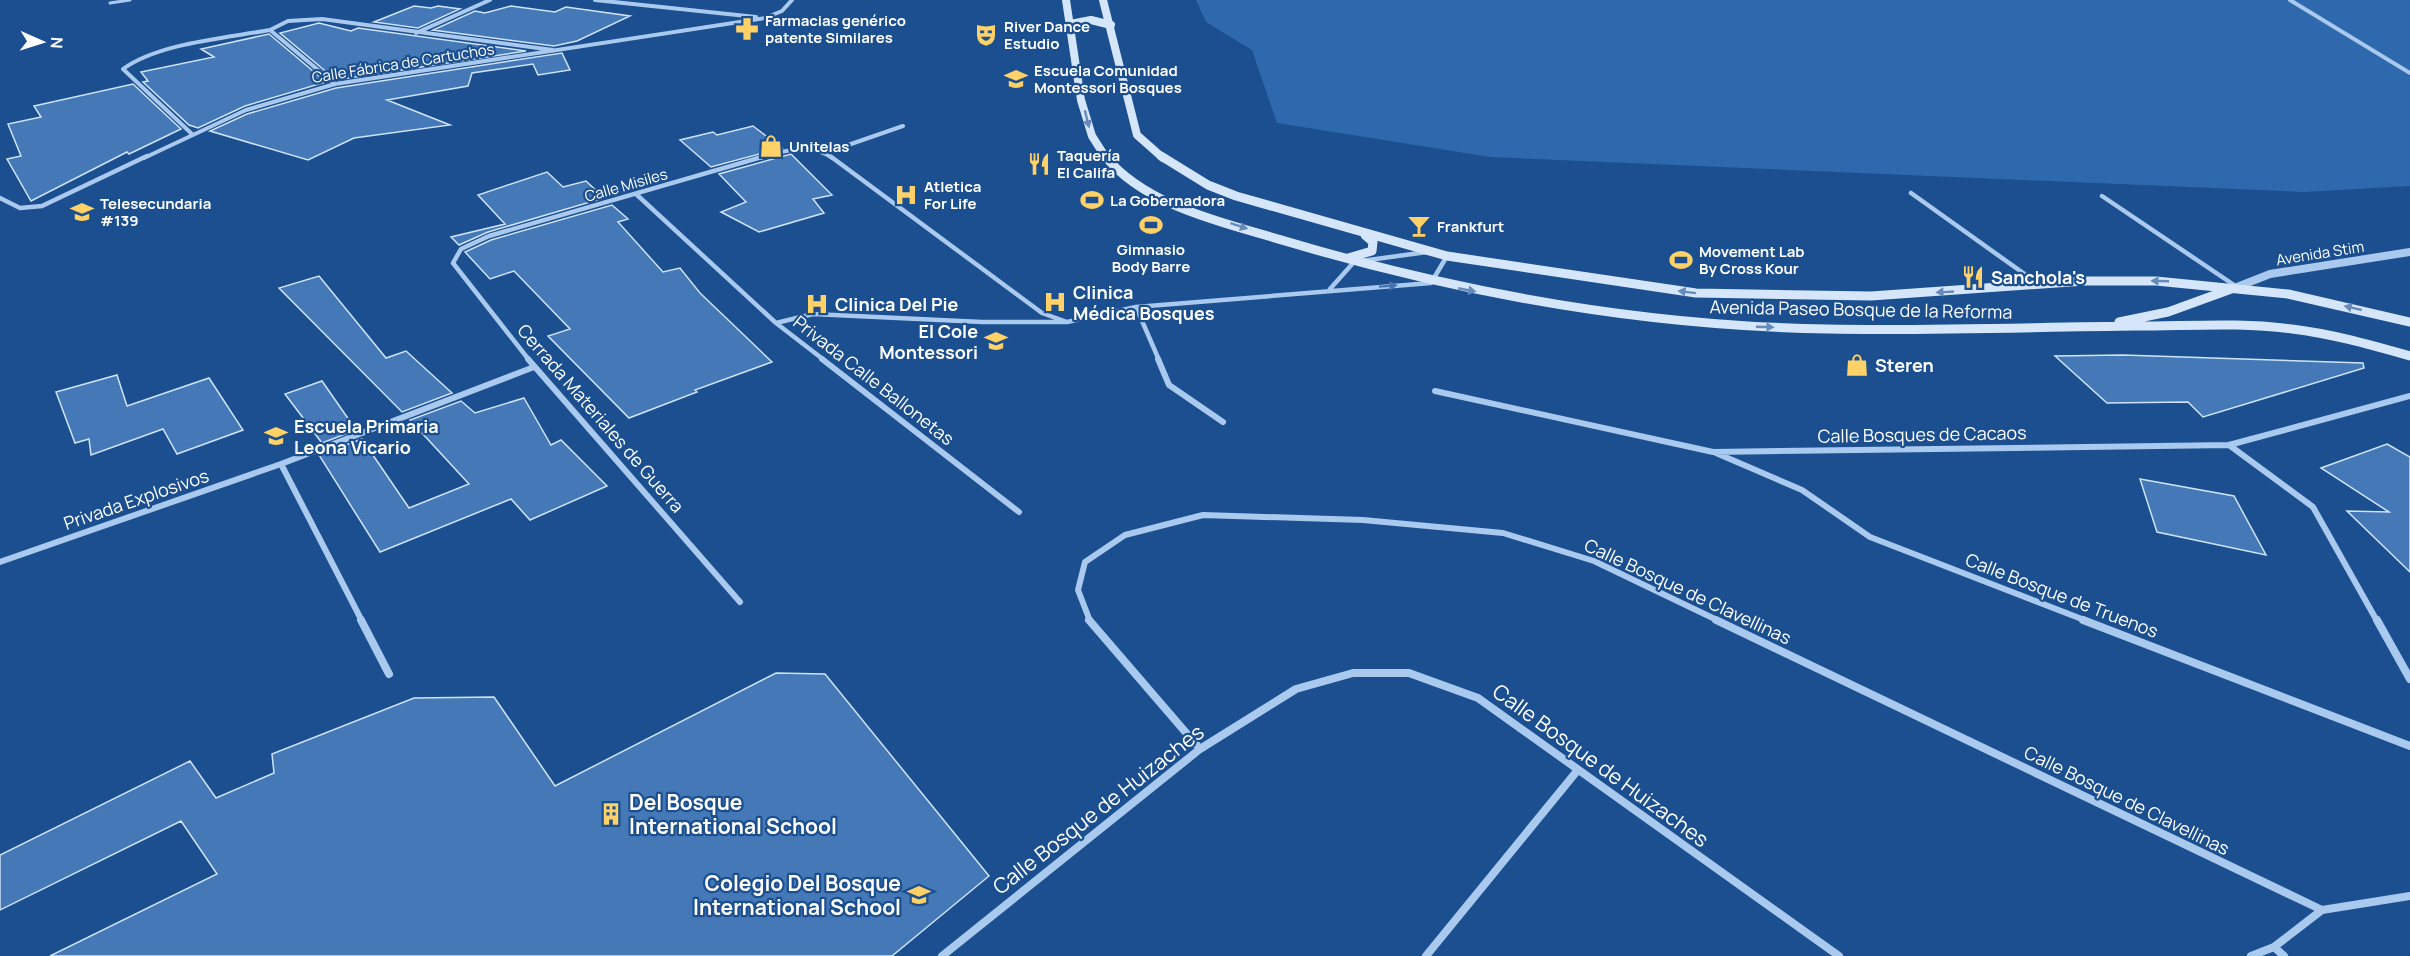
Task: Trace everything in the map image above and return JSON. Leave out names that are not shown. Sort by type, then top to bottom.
[{"type":"main road","name":"Avenida Paseo Bosque de la Reforma","points":[[1066,0],[1070,11],[1070,24],[1087,122],[1101,153],[1113,167],[1152,192],[1204,214],[1354,262],[1431,283],[1538,302],[1702,324],[1838,329],[2288,328],[2336,335],[2410,356]]},
{"type":"main road","name":"Avenida Paseo Bosque de la Reforma","points":[[1105,4],[1137,135],[1151,150],[1167,162],[1208,185],[1365,235],[1428,252],[1685,292],[1756,296],[1871,296],[2122,280],[2237,287],[2325,301],[2410,322]]},
{"type":"main road","points":[[1070,11],[1089,15],[1098,14],[1105,4]]},
{"type":"main road","points":[[1070,24],[1091,20],[1111,25]]},
{"type":"main road","points":[[1343,258],[1371,251],[1373,242],[1365,235]]},
{"type":"main road","points":[[2091,327],[2168,312],[2237,287]]},
{"type":"street","points":[[416,33],[489,0]]},
{"type":"street","points":[[595,0],[765,18]]},
{"type":"street","name":"Calle Fábrica de Cartuchos","points":[[0,198],[8,207],[17,209],[42,206],[246,110],[335,84],[563,51],[765,18],[782,11],[792,0]]},
{"type":"street","points":[[2290,0],[2410,73]]},
{"type":"street","points":[[193,135],[123,69],[127,64],[154,54],[270,30],[276,25],[297,20],[322,19],[563,51]]},
{"type":"street","points":[[270,30],[335,84]]},
{"type":"street","points":[[825,153],[903,126]]},
{"type":"street","name":"Calle Misiles","points":[[461,249],[489,236],[800,149],[825,153]]},
{"type":"street","points":[[825,153],[1042,313],[1067,322]]},
{"type":"street","points":[[1911,193],[2038,285]]},
{"type":"street","name":"Privada Calle Ballonetas","points":[[636,194],[776,323],[1019,512]]},
{"type":"street","points":[[2102,196],[2237,287]]},
{"type":"street","name":"Cerrada Materiales de Guerra","points":[[461,249],[453,263],[534,367],[740,602]]},
{"type":"street","points":[[1330,289],[1354,262],[1428,252]]},
{"type":"street","name":"Avenida Stim","points":[[2237,287],[2270,274],[2410,252]]},
{"type":"street","points":[[776,323],[813,314],[982,322],[1067,322],[1136,307],[1330,289],[1431,283],[1447,256]]},
{"type":"street","points":[[1136,307],[1168,385],[1223,422]]},
{"type":"street","name":"Privada Explosivos","points":[[0,562],[281,464],[534,367]]},
{"type":"street","name":"Calle Bosques de Cacaos","points":[[1435,391],[1713,452],[2229,445],[2410,396]]},
{"type":"street","points":[[2229,445],[2313,507],[2410,680]]},
{"type":"street","name":"Calle Bosque de Truenos","points":[[1713,452],[1802,490],[1870,537],[2410,746]]},
{"type":"street","points":[[281,464],[389,674]]},
{"type":"street","name":"Calle Bosque de Clavellinas","points":[[1200,749],[1089,620],[1078,591],[1085,562],[1125,535],[1203,515],[1363,520],[1503,533],[1594,561],[2322,910]]},
{"type":"street","name":"Calle Bosque de Huizaches","points":[[942,956],[1200,749],[1296,689],[1353,673],[1409,673],[1479,698],[1577,771],[1839,956]]},
{"type":"street","points":[[1426,956],[1577,771]]},
{"type":"street","points":[[2251,956],[2274,947],[2322,910],[2410,896]]},
{"type":"street","points":[[2274,947],[2284,956]]},
{"type":"lane","points":[[110,3],[130,0]]},
{"type":"shaded area","points":[[1196,0],[2410,0],[2410,186],[2304,192],[1490,157],[1277,123],[1252,50],[1206,22]]},
{"type":"building","points":[[414,6],[460,9],[418,28],[374,22]]},
{"type":"building","points":[[511,6],[555,12],[566,7],[630,16],[577,41],[554,46],[433,30],[475,11],[485,13]]},
{"type":"building","points":[[319,23],[351,31],[358,28],[526,51],[336,80],[280,33]]},
{"type":"building","points":[[269,34],[326,82],[245,106],[198,128],[189,125],[143,82],[148,81],[141,72],[214,57],[201,49]]},
{"type":"building","points":[[562,53],[570,70],[538,75],[533,64],[472,73],[468,86],[387,100],[450,125],[354,138],[308,160],[210,131],[247,114],[336,88]]},
{"type":"building","points":[[133,84],[181,129],[129,154],[127,152],[31,201],[7,159],[21,156],[8,124],[41,117],[34,106]]},
{"type":"building","points":[[753,126],[782,148],[711,167],[680,140],[713,132],[717,135]]},
{"type":"building","points":[[791,154],[832,195],[813,199],[824,213],[759,232],[721,212],[746,202],[719,174]]},
{"type":"building","points":[[547,172],[563,187],[586,181],[604,198],[488,232],[459,245],[451,237],[505,224],[478,195]]},
{"type":"building","points":[[612,205],[628,219],[618,222],[663,272],[680,268],[700,293],[772,362],[695,390],[697,392],[629,418],[548,336],[570,329],[514,271],[490,279],[465,252],[491,240]]},
{"type":"building","points":[[319,276],[386,358],[406,351],[452,393],[402,412],[279,288]]},
{"type":"building","points":[[2123,355],[2363,363],[2364,368],[2203,417],[2188,402],[2107,403],[2055,356]]},
{"type":"building","points":[[117,375],[127,406],[209,378],[243,430],[177,454],[163,429],[91,455],[89,439],[75,443],[56,392]]},
{"type":"building","points":[[322,381],[356,430],[322,443],[285,394]]},
{"type":"building","points":[[524,398],[551,445],[561,440],[607,486],[530,520],[511,499],[380,552],[319,455],[362,439],[409,508],[469,484],[410,420],[461,401],[475,413]]},
{"type":"building","points":[[2387,444],[2410,457],[2410,572],[2347,511],[2389,512],[2321,468]]},
{"type":"building","points":[[2140,479],[2234,496],[2266,555],[2157,532]]},
{"type":"building","name":"Del Bosque International School","points":[[776,673],[825,674],[989,876],[892,956],[50,956],[217,874],[181,821],[0,910],[0,855],[190,761],[216,798],[274,773],[272,754],[414,698],[494,697],[555,786]]},
{"type":"place","name":"Farmacias genérico patente Similares","points":[[747,29]]},
{"type":"place","name":"River Dance Estudio","points":[[986,35]]},
{"type":"place","name":"Escuela Comunidad Montessori Bosques","points":[[1016,79]]},
{"type":"place","name":"Unitelas","points":[[771,146]]},
{"type":"place","name":"Taquería El Califa","points":[[1039,164]]},
{"type":"place","name":"Atletica For Life","points":[[906,195]]},
{"type":"place","name":"La Gobernadora","points":[[1092,200]]},
{"type":"place","name":"Telesecundaria #139","points":[[82,212]]},
{"type":"place","name":"Gimnasio Body Barre","points":[[1151,225]]},
{"type":"place","name":"Frankfurt","points":[[1419,226]]},
{"type":"place","name":"Movement Lab By Cross Kour","points":[[1681,260]]},
{"type":"place","name":"Sanchola's","points":[[1973,277]]},
{"type":"place","name":"Clinica Médica Bosques","points":[[1055,302]]},
{"type":"place","name":"Clinica Del Pie","points":[[817,304]]},
{"type":"place","name":"El Cole Montessori","points":[[996,341]]},
{"type":"place","name":"Steren","points":[[1857,365]]},
{"type":"place","name":"Escuela Primaria Leona Vicario","points":[[276,436]]},
{"type":"place","name":"Del Bosque International School","points":[[611,814]]},
{"type":"place","name":"Colegio Del Bosque International School","points":[[919,895]]}]
